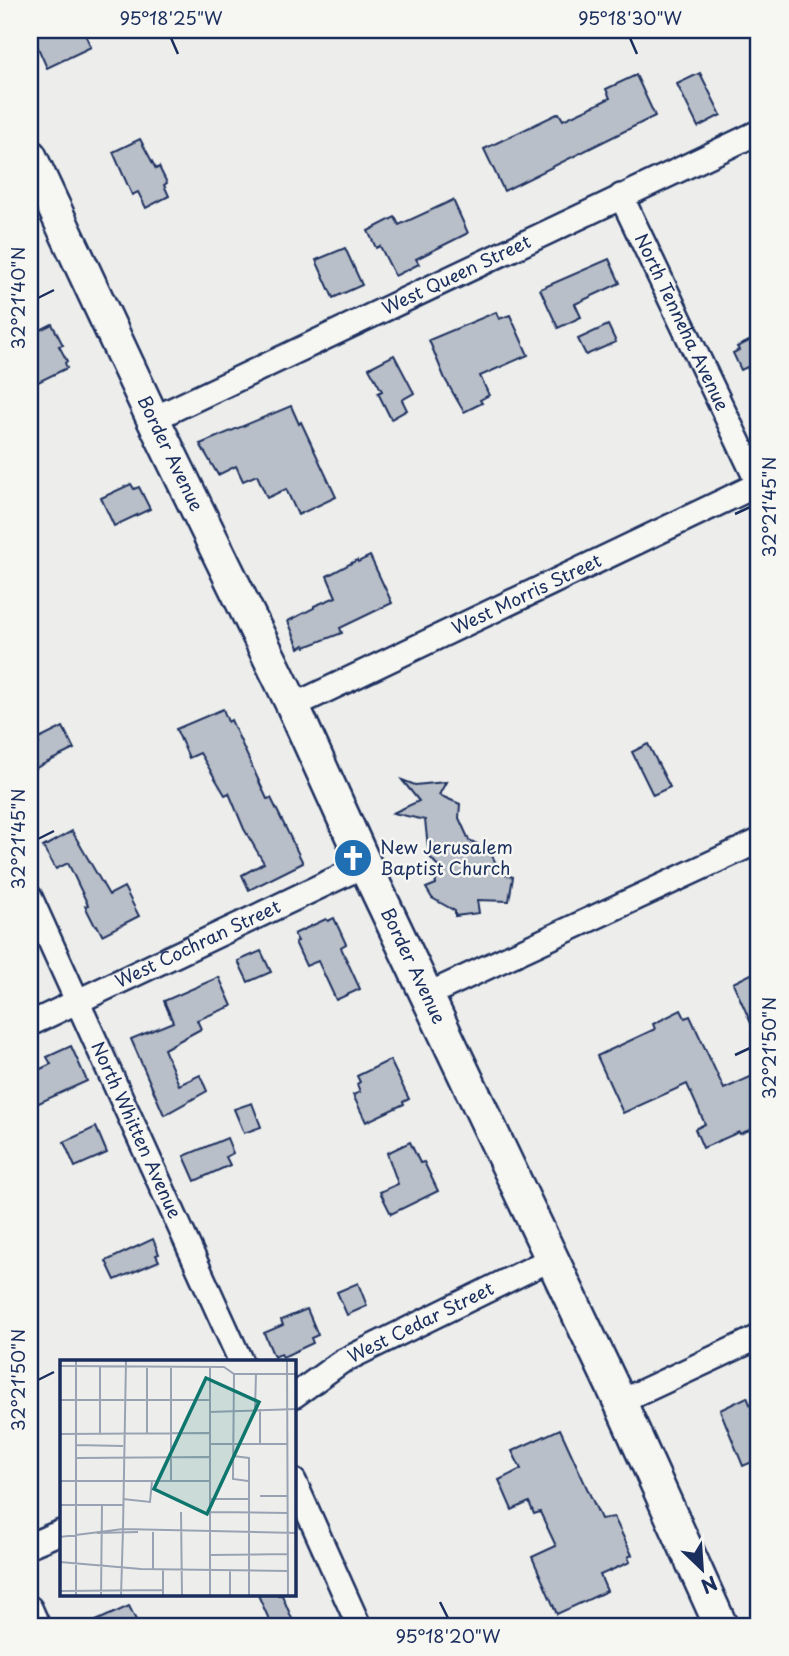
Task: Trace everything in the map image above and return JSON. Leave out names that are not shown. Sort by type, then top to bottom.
[{"type":"street","name":"West Queen Street","points":[[153,419],[759,132]]},
{"type":"street","name":"Border Avenue","points":[[30,156],[38,197],[153,419],[293,706],[365,865],[620,1402],[721,1626]]},
{"type":"street","name":"North Tenneha Avenue","points":[[621,196],[759,484]]},
{"type":"street","name":"West Morris Street","points":[[293,706],[759,484]]},
{"type":"street","points":[[427,995],[759,841]]},
{"type":"street","name":"West Cochran Street","points":[[30,1024],[365,865]]},
{"type":"street","name":"North Whitten Avenue","points":[[30,897],[239,1360]]},
{"type":"street","name":"West Cedar Street","points":[[296,1395],[341,1362],[553,1258]]},
{"type":"street","points":[[620,1402],[759,1337]]},
{"type":"street","points":[[296,1485],[359,1626]]},
{"type":"street","points":[[30,1545],[60,1532]]},
{"type":"street","points":[[30,1608],[38,1626]]},
{"type":"building","points":[[30,30],[83,30],[91,47],[47,68]]},
{"type":"building","points":[[700,73],[721,115],[698,127],[677,84]]},
{"type":"building","points":[[636,75],[655,116],[504,191],[484,149],[559,113],[563,120],[600,103],[610,98],[606,89]]},
{"type":"building","points":[[140,139],[156,169],[159,167],[167,183],[164,185],[169,196],[146,208],[138,192],[132,195],[113,152]]},
{"type":"building","points":[[453,200],[468,233],[416,259],[419,264],[395,276],[380,246],[376,248],[368,231],[395,217],[399,225]]},
{"type":"building","points":[[345,248],[362,285],[333,298],[316,260]]},
{"type":"building","points":[[609,259],[620,283],[575,304],[581,317],[558,328],[540,289]]},
{"type":"building","points":[[496,312],[499,319],[510,315],[528,355],[480,376],[489,395],[480,400],[482,403],[464,412],[445,379],[429,340]]},
{"type":"building","points":[[52,324],[63,345],[59,346],[67,361],[67,368],[30,386],[30,335]]},
{"type":"building","points":[[608,325],[616,342],[586,355],[578,339]]},
{"type":"building","points":[[759,336],[759,390],[747,367],[741,370],[733,353],[739,350],[737,347]]},
{"type":"building","points":[[394,355],[414,393],[402,400],[407,410],[391,419],[378,393],[382,391],[369,368]]},
{"type":"building","points":[[291,406],[336,497],[298,515],[286,489],[267,498],[257,475],[243,481],[236,466],[218,475],[200,444]]},
{"type":"building","points":[[131,484],[134,489],[139,487],[150,509],[114,526],[101,498]]},
{"type":"building","points":[[370,556],[392,603],[340,628],[342,633],[299,648],[288,621],[336,597],[327,576]]},
{"type":"building","points":[[223,709],[228,722],[231,720],[267,799],[271,798],[303,863],[249,890],[242,875],[264,863],[244,829],[229,793],[225,795],[200,753],[189,758],[176,729]]},
{"type":"building","points":[[63,727],[74,749],[30,771],[30,749],[39,744],[37,740]]},
{"type":"building","points":[[648,744],[670,787],[653,795],[632,752]]},
{"type":"building","points":[[402,780],[415,785],[446,782],[439,795],[460,804],[459,818],[469,840],[489,850],[501,873],[513,877],[509,901],[477,900],[479,913],[455,916],[455,911],[432,898],[426,888],[436,884],[435,873],[438,866],[429,856],[425,820],[393,813],[419,801]]},
{"type":"building","points":[[72,831],[109,895],[124,887],[139,916],[102,935],[85,906],[88,905],[68,863],[56,869],[43,847]]},
{"type":"building","points":[[334,918],[346,944],[341,947],[342,950],[360,989],[336,1000],[318,961],[306,966],[294,934]]},
{"type":"building","points":[[261,951],[271,972],[248,982],[238,961]]},
{"type":"building","points":[[759,970],[759,1041],[733,983]]},
{"type":"building","points":[[219,977],[232,1006],[197,1020],[201,1029],[164,1049],[179,1085],[200,1075],[207,1091],[164,1115],[131,1039],[173,1022],[164,1001]]},
{"type":"building","points":[[681,1010],[685,1018],[690,1016],[724,1089],[759,1073],[759,1126],[703,1148],[695,1129],[705,1124],[687,1084],[623,1113],[597,1056],[655,1029],[653,1024]]},
{"type":"building","points":[[71,1046],[87,1081],[30,1107],[30,1074],[51,1064],[47,1057]]},
{"type":"building","points":[[390,1060],[409,1099],[366,1122],[353,1095],[360,1092],[357,1076]]},
{"type":"building","points":[[252,1103],[261,1127],[244,1133],[234,1109]]},
{"type":"building","points":[[96,1127],[107,1153],[75,1167],[64,1142]]},
{"type":"building","points":[[227,1138],[233,1153],[226,1157],[230,1165],[195,1181],[184,1156]]},
{"type":"building","points":[[410,1142],[420,1163],[424,1162],[438,1191],[391,1214],[380,1192],[398,1184],[387,1153]]},
{"type":"building","points":[[153,1239],[159,1261],[115,1280],[106,1261]]},
{"type":"building","points":[[358,1283],[367,1306],[347,1315],[337,1292]]},
{"type":"building","points":[[307,1309],[318,1335],[311,1338],[313,1343],[283,1357],[281,1354],[274,1357],[264,1333],[283,1325],[281,1320]]},
{"type":"building","points":[[747,1397],[759,1425],[759,1459],[743,1466],[720,1410]]},
{"type":"building","points":[[560,1429],[601,1519],[614,1517],[632,1555],[628,1557],[630,1562],[600,1575],[607,1591],[557,1614],[532,1557],[556,1546],[540,1512],[534,1514],[529,1502],[512,1510],[499,1480],[521,1469],[512,1451]]},
{"type":"building","points":[[258,1596],[282,1596],[295,1626],[272,1626]]},
{"type":"building","points":[[129,1606],[139,1626],[85,1626]]},
{"type":"place","name":"New Jerusalem Baptist Church","points":[[353,858]]}]
